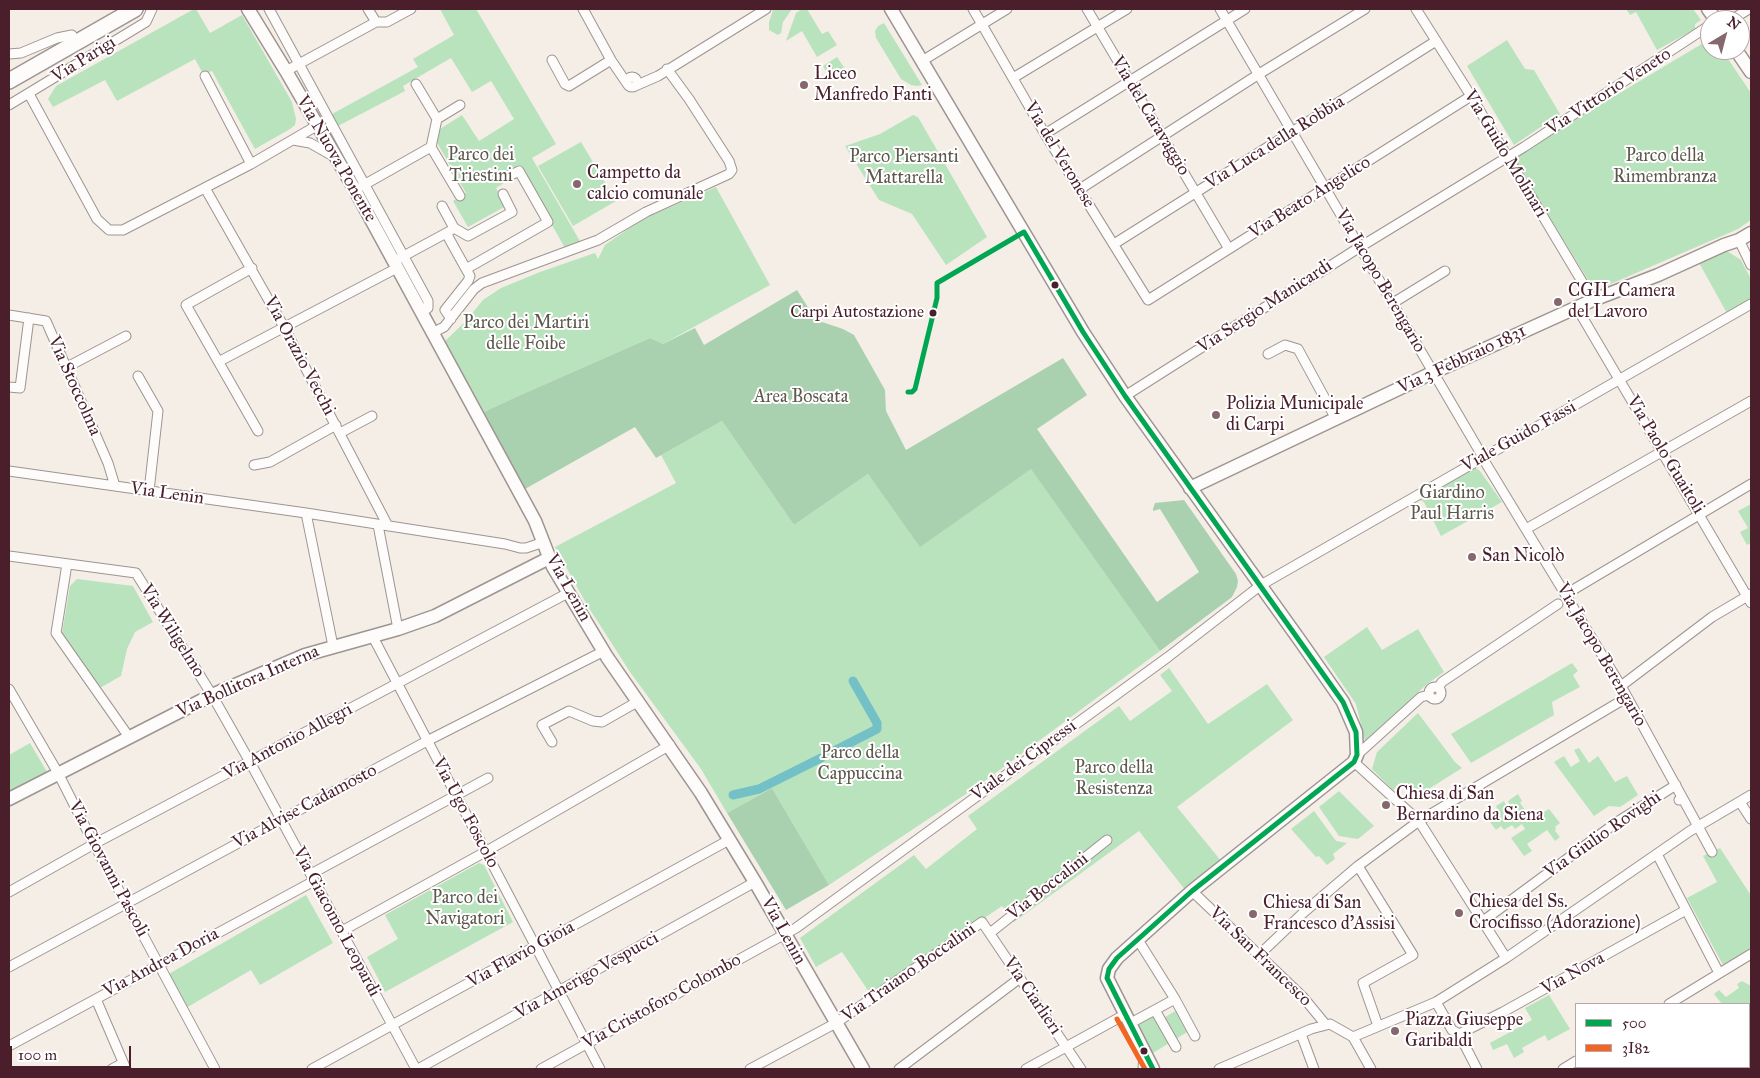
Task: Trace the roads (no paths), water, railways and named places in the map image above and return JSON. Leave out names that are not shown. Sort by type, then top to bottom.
[{"type":"main road","points":[[9,72],[119,9]]},
{"type":"main road","points":[[9,81],[135,9]]},
{"type":"street","name":"Via Parigi","points":[[9,105],[146,22],[152,9]]},
{"type":"street","name":"Via Nuova Ponente","points":[[248,9],[336,158],[360,187]]},
{"type":"street","name":"Via Nuova Ponente","points":[[269,9],[300,63],[398,262],[420,312],[544,542]]},
{"type":"street","points":[[286,71],[376,22],[387,22],[412,9]]},
{"type":"street","points":[[583,9],[611,60],[632,81],[665,71],[766,9]]},
{"type":"street","points":[[891,9],[1084,332],[1190,488],[1343,702],[1356,732],[1356,759],[1420,821],[1504,955]]},
{"type":"street","name":"Via del Veronese","points":[[973,9],[1045,134],[1148,300]]},
{"type":"street","points":[[922,61],[1007,9]]},
{"type":"street","name":"Via del Caravaggio","points":[[1086,9],[1229,249]]},
{"type":"street","points":[[1013,78],[1127,9]]},
{"type":"street","name":"Via Jacopo Berengario","points":[[1220,9],[1526,529],[1564,599],[1621,686],[1676,786],[1695,828],[1712,852]]},
{"type":"street","points":[[1045,134],[1245,9]]},
{"type":"street","points":[[1080,188],[1365,9]]},
{"type":"street","name":"Via Guido Molinari","points":[[1416,9],[1471,96],[1593,300]]},
{"type":"street","points":[[371,10],[376,22]]},
{"type":"street","name":"Via Vittorio Veneto","points":[[1507,157],[1700,32]]},
{"type":"street","points":[[9,54],[21,53],[57,38],[72,35]]},
{"type":"street","name":"Via Luca della Robbia","points":[[1114,244],[1436,41]]},
{"type":"street","points":[[552,60],[565,84],[569,86],[611,60]]},
{"type":"street","points":[[1743,60],[1751,72]]},
{"type":"street","points":[[432,333],[444,327],[474,289],[482,283],[598,240],[646,212],[729,174],[732,170],[729,161],[689,99],[665,71]]},
{"type":"street","points":[[205,76],[251,164]]},
{"type":"street","points":[[416,84],[437,119],[431,147],[460,196]]},
{"type":"street","points":[[29,94],[97,219],[109,230],[123,230],[251,164],[318,126]]},
{"type":"street","name":"Via Beato Angelico","points":[[1148,300],[1471,96]]},
{"type":"street","points":[[437,119],[460,105]]},
{"type":"street","points":[[292,140],[310,143],[322,148],[336,158]]},
{"type":"street","points":[[360,187],[431,147]]},
{"type":"street","name":"Via Sergio Manicardi","points":[[1126,396],[1360,246],[1507,157]]},
{"type":"street","points":[[466,269],[548,222],[519,171],[509,176]]},
{"type":"street","name":"Via Orazio Vecchi","points":[[205,188],[284,327],[388,526]]},
{"type":"street","points":[[442,206],[454,228],[468,236],[512,212],[503,194]]},
{"type":"street","points":[[220,361],[284,327],[454,228]]},
{"type":"street","points":[[446,233],[470,276],[446,310],[451,319]]},
{"type":"street","name":"Via 3 Febbraio 1831","points":[[1190,488],[1434,372],[1593,300],[1658,275],[1751,233]]},
{"type":"street","points":[[1738,240],[1750,260]]},
{"type":"street","points":[[1724,245],[1732,246],[1750,260]]},
{"type":"street","points":[[252,268],[186,305],[220,361],[258,431]]},
{"type":"street","points":[[1393,303],[1445,271]]},
{"type":"street","name":"Viale Guido Fassi","points":[[1261,586],[1751,304]]},
{"type":"street","name":"Via Paolo Guaitoli","points":[[1577,308],[1750,598]]},
{"type":"street","name":"Via Stoccolma","points":[[9,315],[46,321],[108,463],[115,486]]},
{"type":"street","points":[[9,387],[20,388],[29,318]]},
{"type":"street","points":[[67,367],[126,336]]},
{"type":"street","points":[[1268,354],[1284,345],[1298,349],[1336,418]]},
{"type":"street","points":[[138,376],[158,411],[149,491]]},
{"type":"street","points":[[1526,529],[1751,401]]},
{"type":"street","points":[[254,465],[270,462],[338,429],[372,416]]},
{"type":"street","name":"Via Lenin","points":[[9,471],[306,513],[505,544],[520,548],[544,542],[553,567],[568,592],[637,702],[670,745],[730,840],[863,1069]]},
{"type":"street","points":[[1153,1069],[1126,1019],[1107,978],[1109,969],[1117,958],[1192,891],[1356,759],[1421,697],[1429,695],[1431,688],[1438,688],[1442,682],[1564,599],[1751,484]]},
{"type":"street","points":[[306,513],[333,646]]},
{"type":"street","points":[[378,524],[398,629]]},
{"type":"street","name":"Via Wiligelmo","points":[[9,556],[136,573],[212,695]]},
{"type":"street","name":"Via Bollitora Interna","points":[[9,799],[212,695],[305,654],[373,637],[435,616],[549,558]]},
{"type":"street","points":[[67,564],[56,633],[128,737]]},
{"type":"street","name":"Viale dei Cipressi","points":[[784,935],[1162,661],[1261,586]]},
{"type":"street","name":"Via Antonio Allegri","points":[[9,892],[94,844],[568,592]]},
{"type":"street","points":[[1621,686],[1712,617],[1750,598]]},
{"type":"street","name":"Via Ugo Foscolo","points":[[373,637],[600,1069]]},
{"type":"street","name":"Via Alvise Cadamosto","points":[[9,967],[427,741],[604,651]]},
{"type":"street","name":"Via Giovanni Pascoli","points":[[9,689],[58,773],[158,966],[215,1069]]},
{"type":"street","name":"Via Giacomo Leopardi","points":[[212,695],[282,819],[312,878],[417,1069]]},
{"type":"street","points":[[1259,955],[1303,912],[1358,866],[1420,821],[1626,698]]},
{"type":"street","points":[[552,742],[542,725],[569,711],[602,722],[637,702]]},
{"type":"street","points":[[342,931],[485,852],[670,745]]},
{"type":"street","name":"Via Andrea Doria","points":[[9,1046],[158,966],[455,795],[488,778]]},
{"type":"street","name":"Via Giulio Rovighi","points":[[1483,921],[1617,822],[1676,786]]},
{"type":"street","points":[[1370,1067],[1353,1037],[1436,1002],[1695,828],[1751,795]]},
{"type":"street","points":[[1740,802],[1751,819]]},
{"type":"street","name":"Via Flavio Gioia","points":[[312,1069],[730,840]]},
{"type":"street","name":"Via Boccalini","points":[[990,933],[1107,840]]},
{"type":"street","points":[[1658,854],[1719,973]]},
{"type":"street","points":[[1358,866],[1412,955],[1363,983],[1378,1026]]},
{"type":"street","name":"Via Amerigo Vespucci","points":[[417,1069],[755,882]]},
{"type":"street","name":"Via San Francesco","points":[[1192,891],[1303,997],[1328,1025],[1342,1030],[1353,1037]]},
{"type":"street","name":"Via Nova","points":[[1455,1032],[1504,1012],[1686,910]]},
{"type":"street","name":"Via Ciarlieri","points":[[982,922],[1081,1069]]},
{"type":"street","name":"Via Traiano Boccalini","points":[[750,1069],[836,1024],[982,922]]},
{"type":"street","name":"Via Cristoforo Colombo","points":[[541,1069],[784,935]]},
{"type":"street","points":[[1138,940],[1175,999],[1195,1036]]},
{"type":"street","points":[[1671,1003],[1751,954]]},
{"type":"street","points":[[899,1069],[1020,978]]},
{"type":"street","points":[[96,999],[124,1066],[112,1069]]},
{"type":"street","points":[[1026,1069],[1065,1046],[1126,1019],[1155,1010],[1175,999]]},
{"type":"street","points":[[1436,1002],[1477,1069]]},
{"type":"street","points":[[1155,1010],[1176,1047]]},
{"type":"street","points":[[1219,1069],[1301,1034],[1328,1025]]},
{"type":"street","points":[[1301,1034],[1314,1069]]},
{"type":"street","points":[[1143,1069],[1144,1053]]},
{"type":"waterway","points":[[834,751],[877,729],[877,723],[853,681]]},
{"type":"waterway","points":[[733,795],[759,789],[821,758]]},
{"type":"place","name":"Liceo Manfredo Fanti","points":[[804,85]]},
{"type":"place","name":"Campetto da calcio comunale","points":[[577,184]]},
{"type":"place","name":"CGIL Camera del Lavoro","points":[[1558,302]]},
{"type":"place","name":"Carpi Autostazione","points":[[933,313]]},
{"type":"place","name":"Polizia Municipale di Carpi","points":[[1216,415]]},
{"type":"place","name":"San Nicolò","points":[[1472,557]]},
{"type":"place","name":"Chiesa di San Bernardino da Siena","points":[[1386,805]]},
{"type":"place","name":"Chiesa del Ss. Crocifisso (Adorazione)","points":[[1459,913]]},
{"type":"place","name":"Chiesa di San Francesco d'Assisi","points":[[1253,914]]},
{"type":"place","name":"Piazza Giuseppe Garibaldi","points":[[1395,1031]]},
{"type":"park label","name":"Parco dei Triestini","points":[[481,166]]},
{"type":"park label","name":"Parco della Rimembranza","points":[[1665,167]]},
{"type":"park label","name":"Parco Piersanti Mattarella","points":[[904,168]]},
{"type":"park label","name":"Parco dei Martiri delle Foibe","points":[[526,334]]},
{"type":"park label","name":"Area Boscata","points":[[801,398]]},
{"type":"park label","name":"Giardino Paul Harris","points":[[1452,504]]},
{"type":"park label","name":"Parco della Cappuccina","points":[[860,764]]},
{"type":"park label","name":"Parco della Resistenza","points":[[1114,780]]},
{"type":"park label","name":"Parco dei Navigatori","points":[[465,910]]}]
